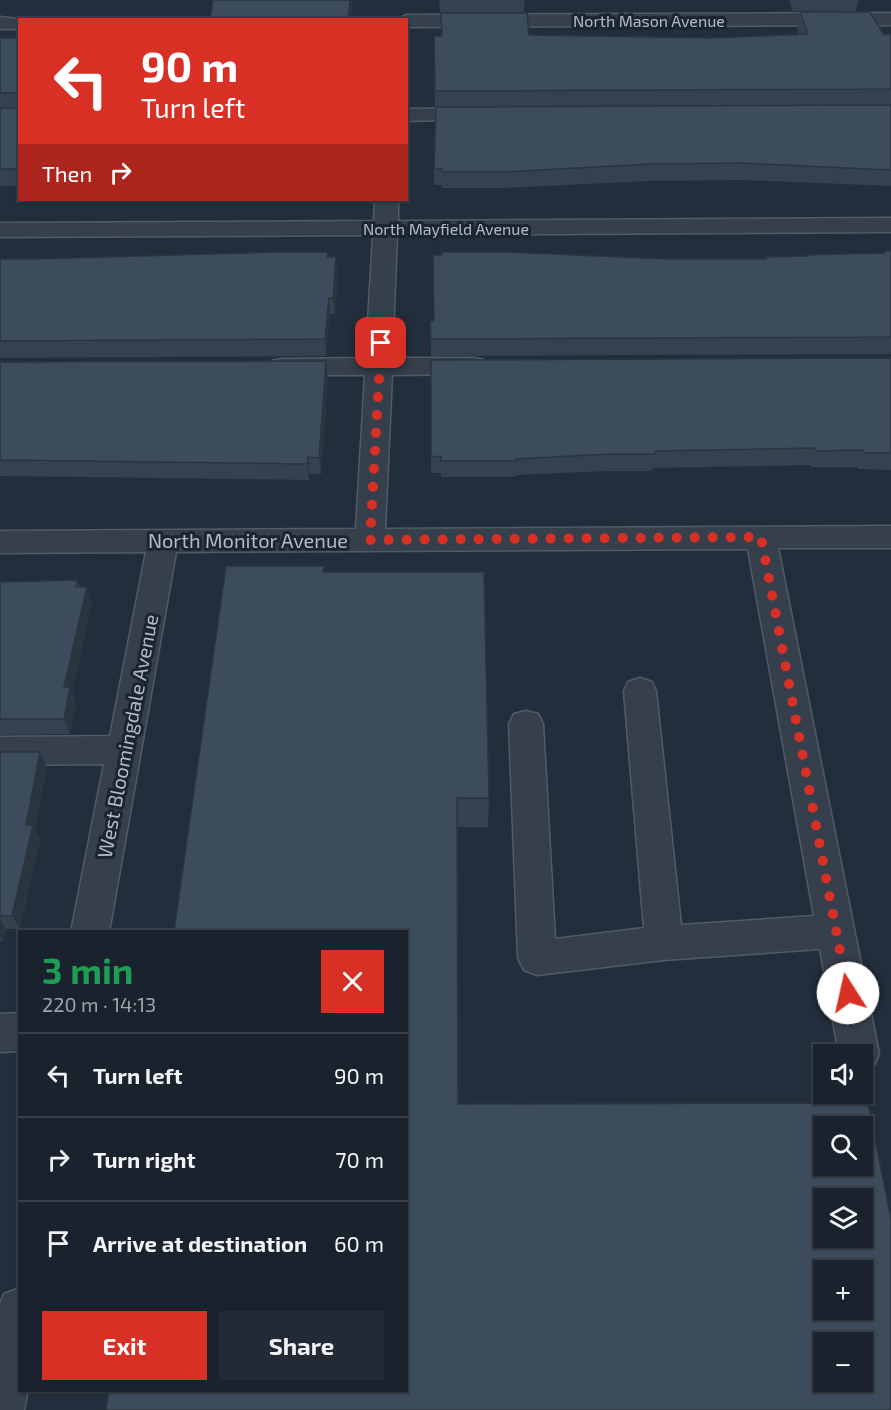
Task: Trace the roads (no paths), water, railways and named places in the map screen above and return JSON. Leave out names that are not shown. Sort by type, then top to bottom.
[{"type":"street","name":"North Mason Avenue","points":[[400,16],[891,19]]},
{"type":"street","points":[[0,23],[18,23]]},
{"type":"street","points":[[408,115],[500,114]]},
{"type":"street","points":[[370,540],[387,201]]},
{"type":"street","name":"North Mayfield Avenue","points":[[0,230],[891,225]]},
{"type":"street","points":[[260,367],[495,366]]},
{"type":"street","points":[[761,537],[857,1044]]},
{"type":"street","name":"North Monitor Avenue","points":[[0,542],[891,537]]},
{"type":"street","name":"West Bloomingdale Avenue","points":[[90,930],[163,541]]},
{"type":"street","points":[[640,691],[664,943]]},
{"type":"street","points":[[526,724],[537,958],[664,943],[837,931]]},
{"type":"street","points":[[0,751],[124,750]]},
{"type":"street","points":[[0,1033],[18,1032]]},
{"type":"street","points":[[1,1410],[18,1321]]}]
